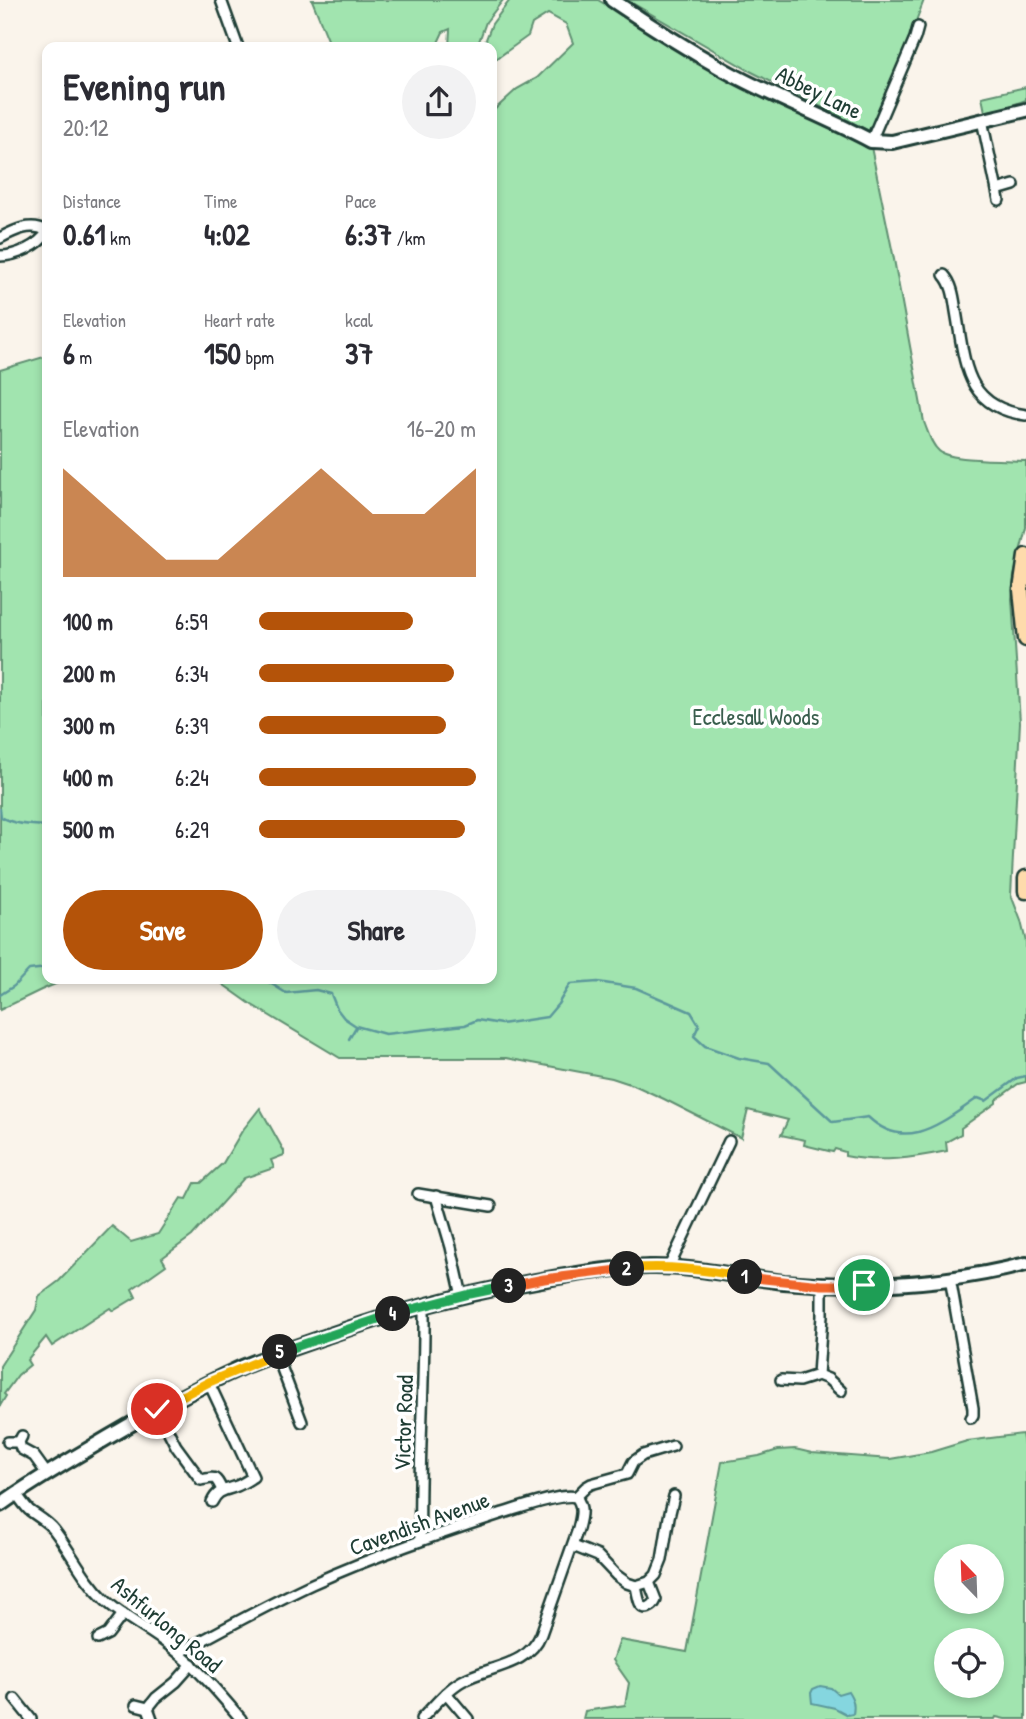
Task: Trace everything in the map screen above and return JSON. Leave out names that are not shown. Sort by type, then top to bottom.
[{"type":"main road","points":[[1026,556],[1021,590],[1026,639]]},
{"type":"main road","points":[[1026,877],[1026,891]]},
{"type":"street","points":[[221,0],[236,42]]},
{"type":"street","name":"Abbey Lane","points":[[612,0],[667,37],[726,71],[871,141],[892,142],[1026,110]]},
{"type":"street","points":[[871,141],[919,39],[918,27]]},
{"type":"street","points":[[982,120],[998,195],[1014,185]]},
{"type":"street","points":[[0,238],[13,231],[34,226],[42,230]]},
{"type":"street","points":[[0,256],[7,256],[42,240]]},
{"type":"street","points":[[944,275],[951,287],[964,360],[973,384],[990,404],[1013,414],[1026,415]]},
{"type":"street","points":[[669,1267],[729,1141]]},
{"type":"street","points":[[418,1194],[491,1206]]},
{"type":"street","points":[[436,1196],[452,1247],[462,1296]]},
{"type":"street","points":[[0,1505],[157,1409],[209,1382],[276,1353],[383,1317],[462,1296],[544,1279],[610,1270],[669,1267],[783,1282],[864,1285],[950,1278],[1026,1264]]},
{"type":"street","points":[[950,1278],[973,1408],[971,1418]]},
{"type":"street","points":[[818,1375],[822,1285]]},
{"type":"street","name":"Victor Road","points":[[420,1541],[424,1306]]},
{"type":"street","points":[[276,1353],[302,1422]]},
{"type":"street","points":[[781,1380],[799,1381],[818,1375],[828,1379],[842,1391]]},
{"type":"street","points":[[209,1382],[253,1477],[222,1490],[212,1502]]},
{"type":"street","points":[[157,1409],[176,1446],[201,1480],[214,1477],[222,1490]]},
{"type":"street","points":[[8,1442],[20,1439],[22,1449],[34,1456],[47,1474]]},
{"type":"street","name":"Cavendish Avenue","points":[[179,1653],[234,1622],[314,1583],[420,1541],[521,1508],[566,1496],[576,1497],[586,1486],[626,1474],[633,1462],[643,1455],[673,1446]]},
{"type":"street","name":"Ashfurlong Road","points":[[16,1493],[28,1509],[53,1529],[98,1593],[192,1664],[241,1719]]},
{"type":"street","points":[[573,1546],[598,1556],[621,1580],[636,1586],[649,1582],[656,1575],[662,1560],[674,1496]]},
{"type":"street","points":[[421,1719],[463,1680],[518,1659],[539,1640],[582,1514],[576,1497]]},
{"type":"street","points":[[636,1586],[640,1604],[649,1608],[656,1600],[649,1582]]},
{"type":"street","points":[[98,1639],[108,1634],[124,1614]]},
{"type":"street","points":[[148,1708],[192,1664]]},
{"type":"street","points":[[446,1693],[468,1719]]},
{"type":"street","points":[[15,1699],[31,1719]]},
{"type":"street","points":[[136,1705],[148,1708]]},
{"type":"street","points":[[148,1708],[152,1719]]},
{"type":"green space","points":[[312,0],[503,0],[486,22],[479,42],[449,42],[450,29],[443,32],[438,42],[329,42]]},
{"type":"green space","name":"Ecclesall Woods","points":[[510,0],[598,0],[743,88],[871,147],[924,422],[932,441],[939,451],[955,457],[1026,461],[1026,528],[1014,576],[1012,599],[1020,722],[1011,895],[1026,942],[1026,1082],[1018,1084],[961,1128],[961,1134],[946,1142],[947,1151],[896,1159],[845,1156],[845,1152],[804,1145],[805,1140],[781,1135],[788,1120],[748,1110],[741,1138],[636,1086],[612,1078],[506,1058],[340,1058],[222,984],[497,984],[497,107],[517,89],[537,78],[573,43],[566,24],[548,14],[532,24],[528,36],[497,58],[497,42],[485,42],[492,24]]},
{"type":"green space","points":[[627,0],[924,0],[873,133],[750,71]]},
{"type":"green space","points":[[1026,87],[1026,100],[985,112],[982,97]]},
{"type":"green space","points":[[42,357],[42,984],[56,984],[0,1010],[0,370]]},
{"type":"green space","points":[[260,1108],[284,1151],[284,1155],[271,1160],[274,1168],[244,1178],[192,1236],[162,1258],[166,1265],[132,1289],[136,1297],[113,1311],[110,1308],[52,1346],[46,1337],[27,1360],[30,1365],[18,1375],[4,1394],[6,1396],[0,1406],[0,1366],[36,1310],[39,1296],[59,1281],[112,1226],[131,1242],[158,1234],[181,1198],[187,1199],[195,1183],[201,1183],[223,1163]]},
{"type":"green space","points":[[1022,1434],[1026,1456],[1026,1719],[583,1719],[585,1711],[625,1705],[629,1683],[613,1660],[620,1640],[687,1652],[722,1462],[795,1449],[812,1453],[890,1459],[931,1452],[967,1441]]},
{"type":"water","points":[[820,1686],[831,1688],[838,1694],[848,1691],[853,1702],[853,1714],[848,1715],[835,1708],[812,1703],[811,1693]]},
{"type":"waterway","points":[[0,809],[1,817],[7,820],[42,826]]},
{"type":"waterway","points":[[0,995],[14,986],[29,970],[42,969]]},
{"type":"waterway","points":[[272,984],[286,993],[316,990],[331,994],[344,1018],[356,1026],[385,1034],[465,1025],[477,1020],[501,1024],[547,1017],[570,984],[598,982],[636,988],[691,1012],[699,1025],[694,1036],[705,1046],[739,1058],[769,1063],[833,1122],[868,1117],[882,1128],[897,1133],[925,1130],[978,1098],[986,1101],[1017,1078],[1026,1076]]},
{"type":"waterway","points":[[349,1039],[356,1027]]},
{"type":"route","points":[[157,1409],[242,1367],[338,1332],[410,1309],[544,1279],[610,1270],[669,1267],[783,1282],[864,1285]]}]
